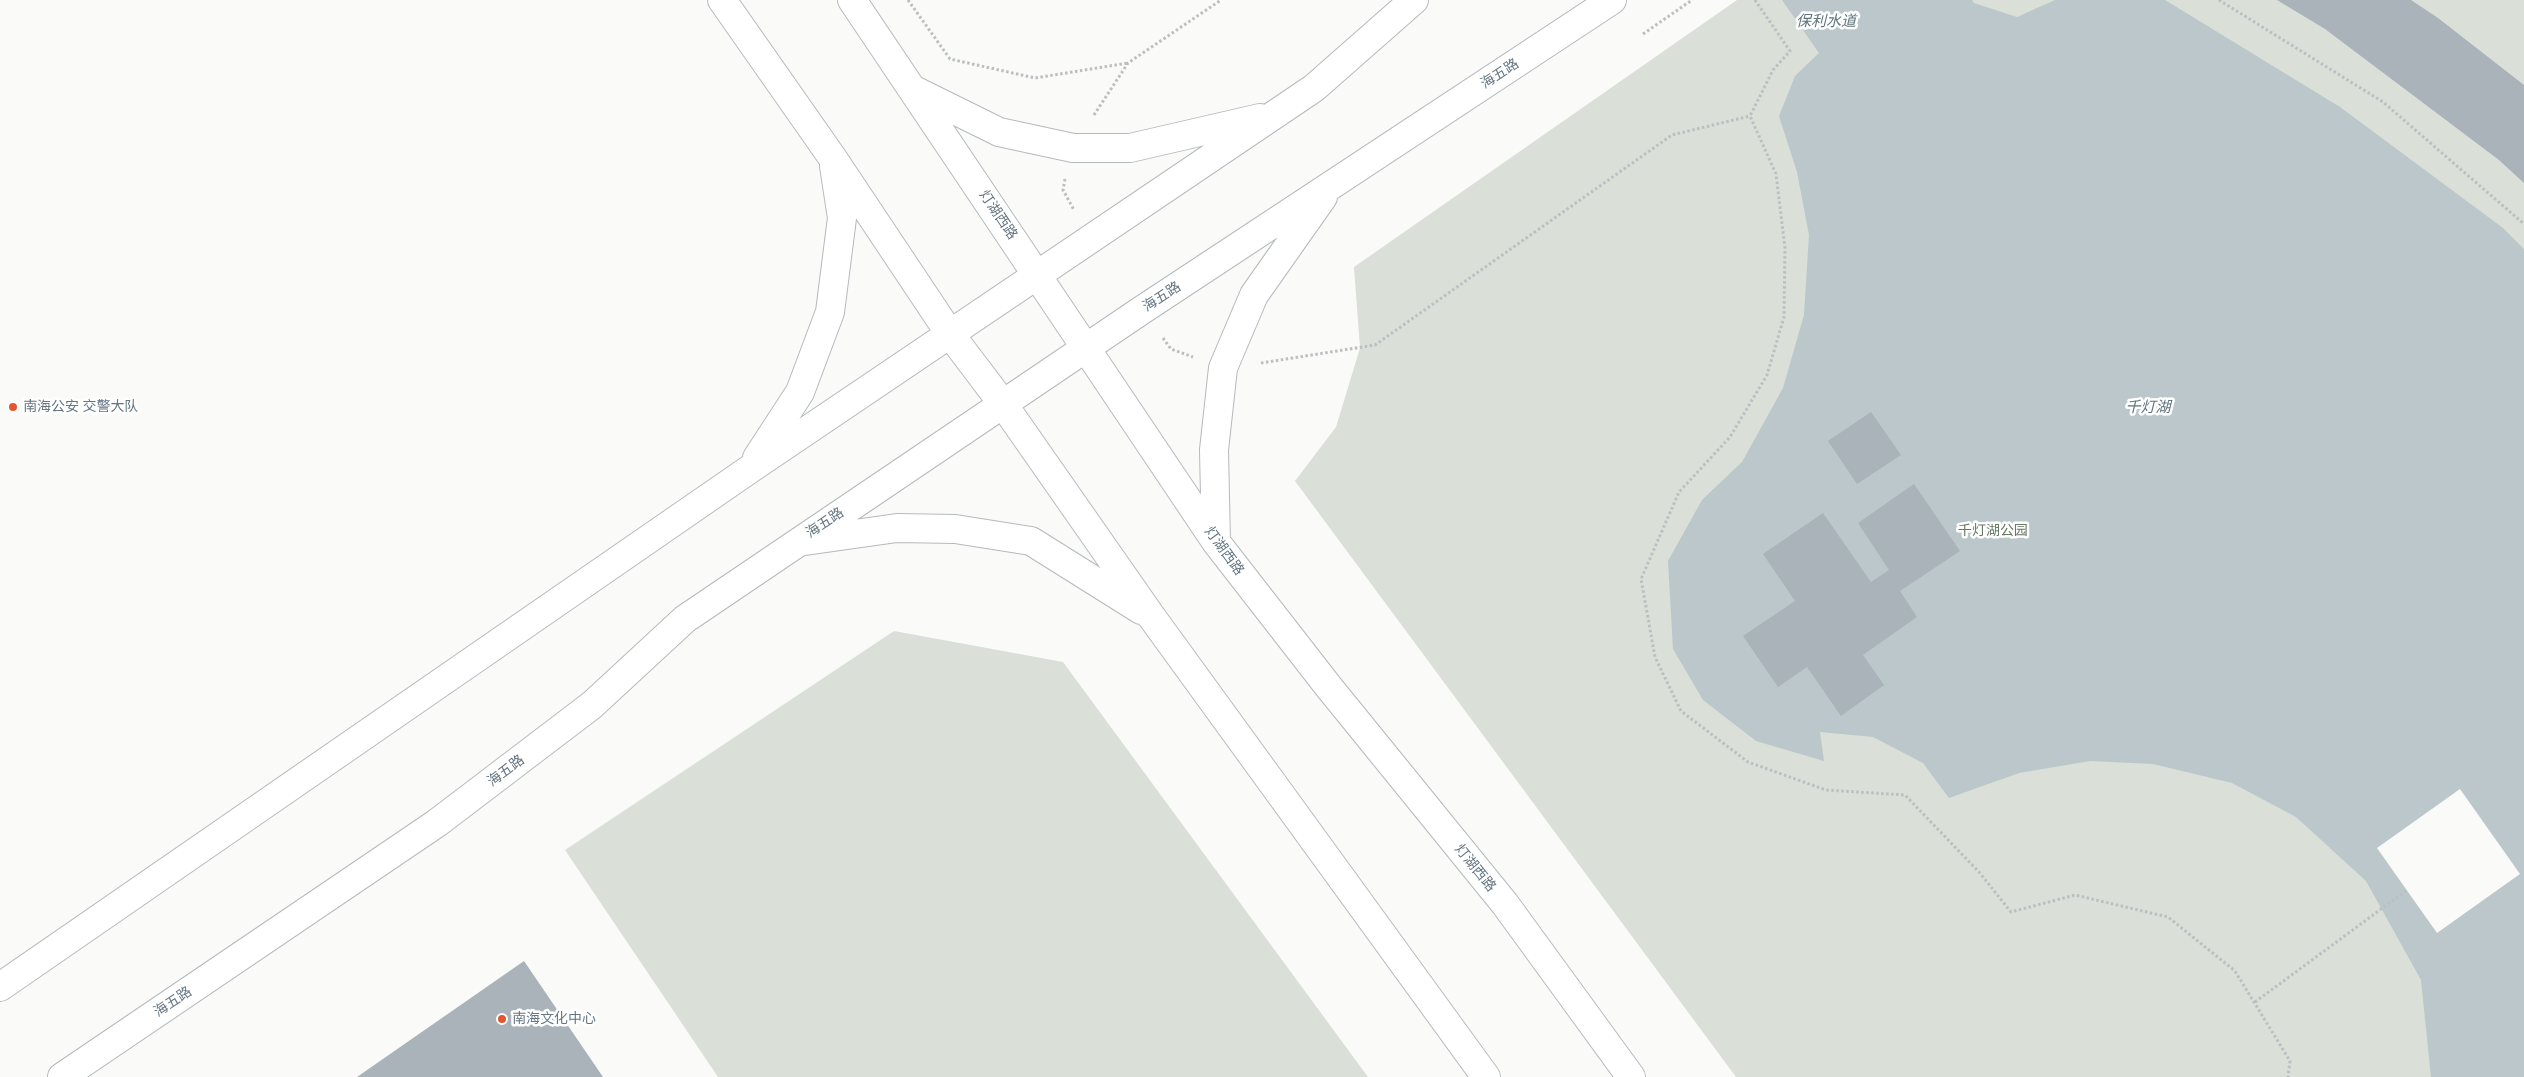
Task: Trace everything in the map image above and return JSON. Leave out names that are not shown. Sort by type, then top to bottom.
[{"type":"main road","points":[[722,0],[832,157],[950,334],[1004,404],[1151,616],[1486,1077]]},
{"type":"main road","name":"灯湖西路","points":[[852,0],[1216,542],[1328,686],[1504,904],[1631,1077]]},
{"type":"main road","points":[[0,987],[750,469],[1314,88],[1414,0]]},
{"type":"main road","name":"海五路","points":[[62,1077],[437,823],[592,705],[685,619],[796,542],[1086,348],[1612,0]]},
{"type":"main road","points":[[914,91],[999,132],[1073,148],[1130,148],[1276,114]]},
{"type":"main road","points":[[750,469],[800,392],[830,312],[842,218],[832,157]]},
{"type":"main road","points":[[1216,542],[1214,450],[1223,368],[1254,295],[1332,184]]},
{"type":"main road","points":[[796,542],[897,528],[955,529],[1032,541],[1151,616]]},
{"type":"path","points":[[908,0],[950,59],[1035,78],[1128,63]]},
{"type":"path","points":[[1078,218],[1063,190],[1073,148],[1128,63],[1221,0]]},
{"type":"path","points":[[1643,34],[1692,0]]},
{"type":"path","points":[[1163,338],[1171,349],[1223,368],[1375,345],[1672,135],[1750,116],[1773,70],[1790,51],[1754,0]]},
{"type":"path","points":[[2219,0],[2383,102],[2524,224]]},
{"type":"path","points":[[1750,116],[1776,174],[1785,248],[1784,317],[1767,375],[1730,437],[1679,492],[1641,578],[1655,657],[1681,711],[1748,762],[1826,790],[1905,795],[1979,872],[2011,912],[2075,895],[2168,917],[2235,971],[2290,1061],[2288,1077]]},
{"type":"path","points":[[2255,1002],[2406,890]]},
{"type":"green space","name":"千灯湖公园","points":[[1737,0],[2524,0],[2524,1077],[1736,1077],[1295,481],[1336,427],[1360,348],[1354,267]]},
{"type":"green space","points":[[894,631],[1063,662],[1368,1077],[718,1077],[565,850]]},
{"type":"water","name":"千灯湖","points":[[1782,0],[1972,0],[1974,3],[2017,17],[2055,0],[2165,0],[2340,107],[2503,228],[2524,249],[2524,1077],[2431,1077],[2421,980],[2366,881],[2296,817],[2232,783],[2153,764],[2090,761],[2019,773],[1949,798],[1923,763],[1873,737],[1820,732],[1824,761],[1756,741],[1703,700],[1673,649],[1668,561],[1702,500],[1742,462],[1783,388],[1804,315],[1809,235],[1797,172],[1779,116],[1795,76],[1819,53]]},
{"type":"pier","points":[[2460,789],[2520,874],[2437,933],[2377,848]]},
{"type":"building","points":[[2277,0],[2411,0],[2438,18],[2524,85],[2524,183],[2499,160],[2325,29]]},
{"type":"building","points":[[1871,412],[1901,455],[1857,484],[1828,441]]},
{"type":"building","points":[[1914,484],[1960,551],[1900,591],[1917,617],[1863,655],[1884,685],[1841,716],[1807,667],[1778,687],[1743,636],[1795,601],[1763,554],[1823,513],[1871,582],[1889,570],[1858,523]]},
{"type":"building","name":"南海文化中心","points":[[524,961],[603,1077],[357,1077]]},
{"type":"place","name":"南海公安 交警大队","points":[[13,407]]},
{"type":"place","name":"南海文化中心","points":[[502,1019]]},
{"type":"water label","name":"保利水道","points":[[1826,22]]}]
